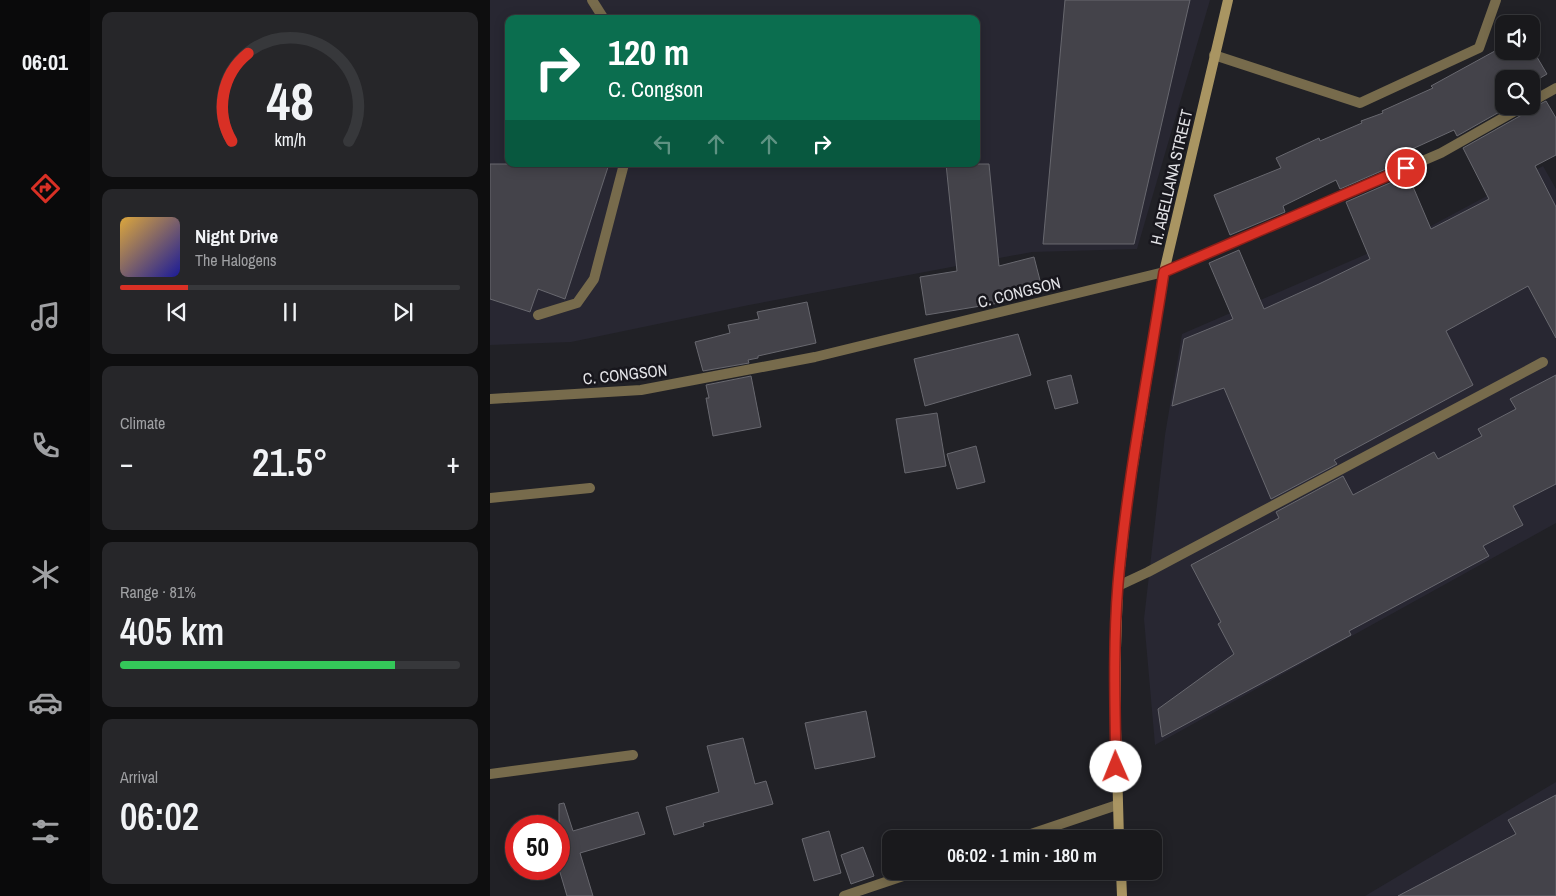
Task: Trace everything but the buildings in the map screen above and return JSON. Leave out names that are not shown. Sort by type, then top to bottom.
[{"type":"main road","name":"H. ABELLANA STREET","points":[[1118,830],[1116,720],[1118,586],[1127,503],[1164,272],[1228,0]]},
{"type":"main road","points":[[1121,880],[1122,896]]},
{"type":"street","points":[[592,0],[601,15]]},
{"type":"street","points":[[1214,55],[1360,103],[1479,48],[1496,0]]},
{"type":"street","points":[[1540,97],[1556,88]]},
{"type":"street","name":"C. CONGSON","points":[[490,399],[641,390],[815,357],[1164,272],[1441,153],[1508,115]]},
{"type":"street","points":[[538,315],[577,303],[594,279],[623,167]]},
{"type":"street","points":[[1118,586],[1148,572],[1543,362]]},
{"type":"street","points":[[490,498],[590,488]]},
{"type":"street","points":[[490,774],[633,755]]},
{"type":"street","points":[[1043,830],[1117,805]]},
{"type":"street","points":[[844,896],[891,880]]},
{"type":"shaded area","points":[[490,0],[1210,0],[1137,249],[1032,252],[749,305],[571,342],[490,345]]},
{"type":"shaded area","points":[[1543,166],[1556,189],[1556,523],[1155,745],[1144,619],[1165,435],[1182,334],[1429,227]]},
{"type":"shaded area","points":[[1556,782],[1556,896],[1365,896]]},
{"type":"route","points":[[1116,767],[1118,586],[1127,503],[1164,272],[1406,168]]}]
